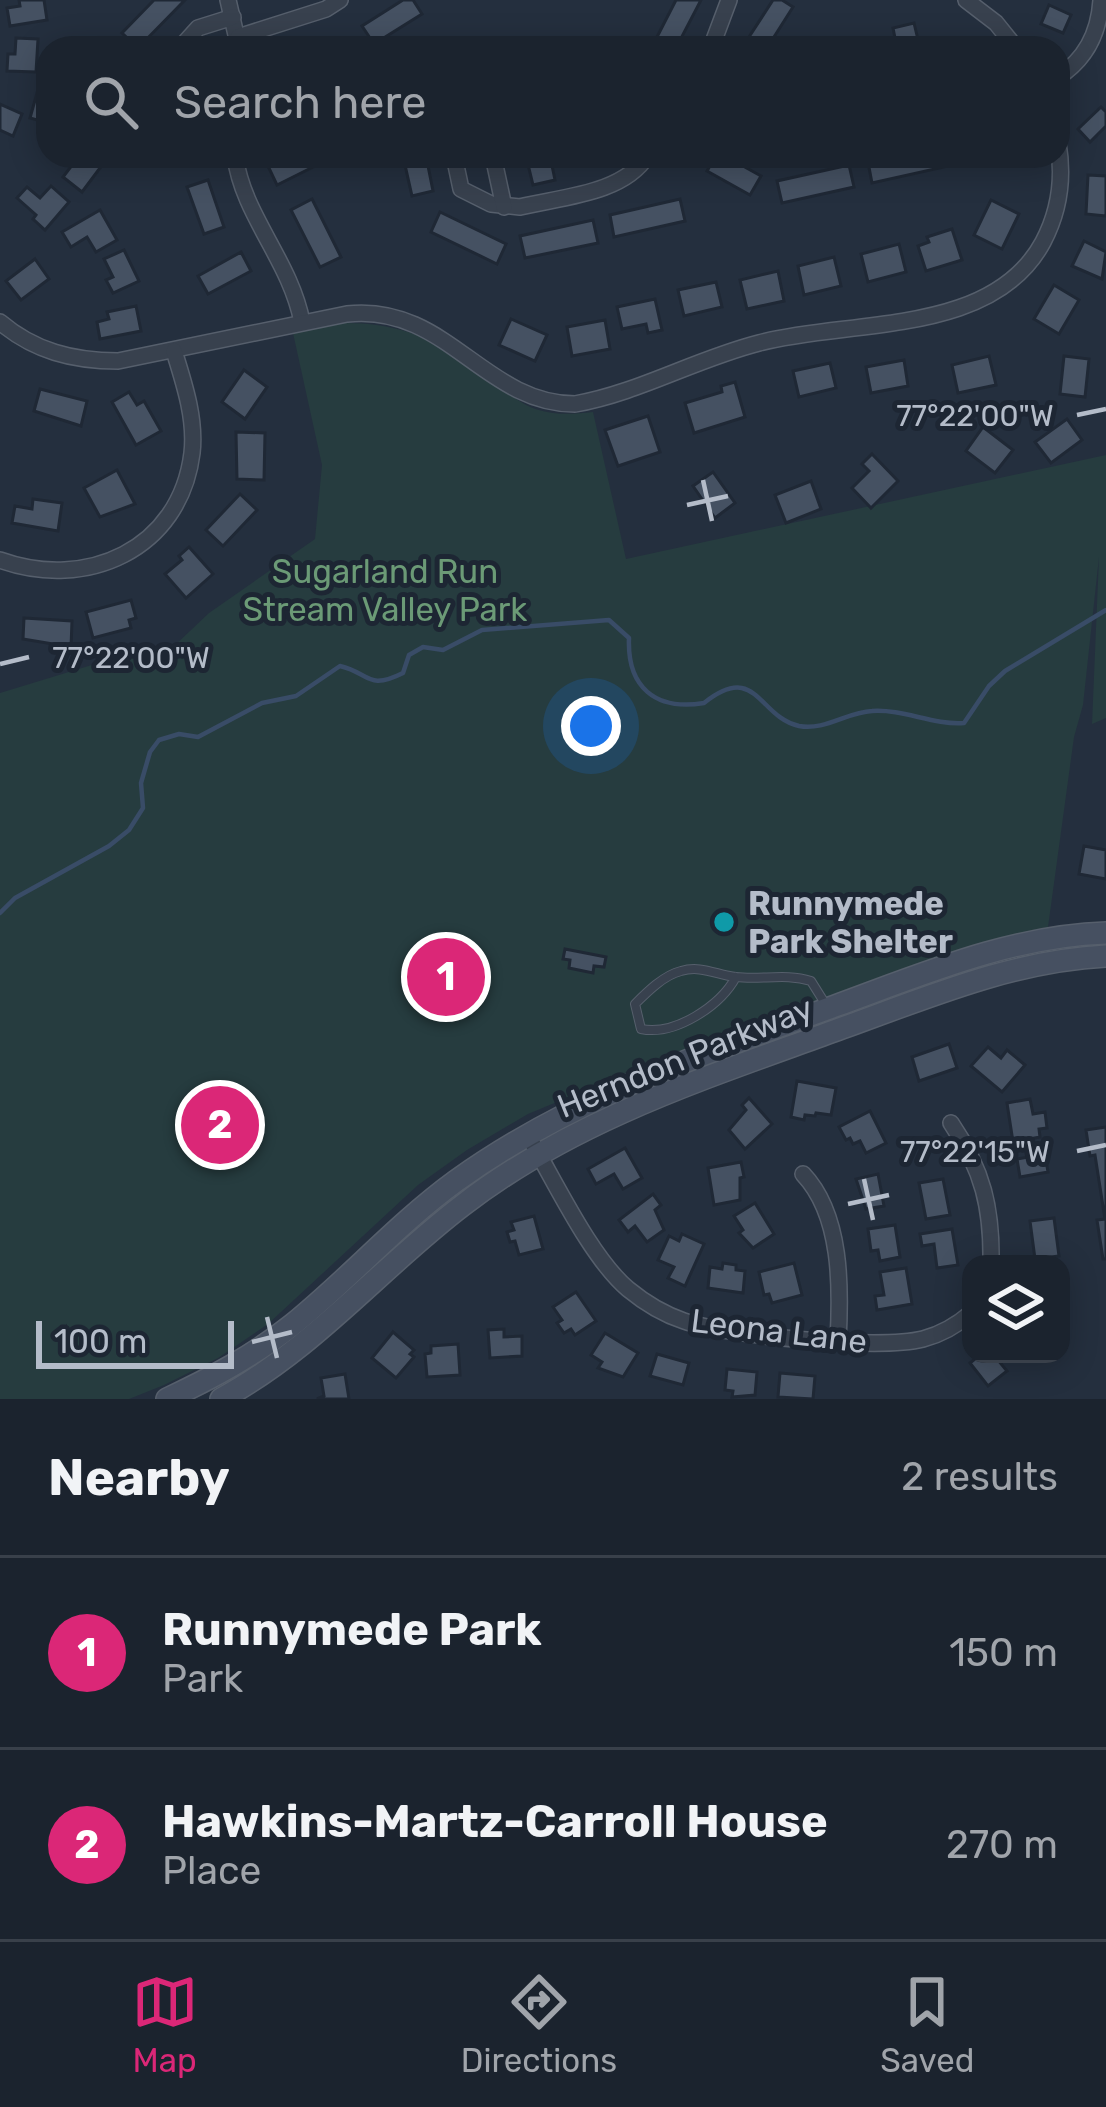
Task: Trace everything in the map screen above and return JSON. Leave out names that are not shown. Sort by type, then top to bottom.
[{"type":"main road","name":"Herndon Parkway","points":[[167,1399],[230,1368],[271,1341],[399,1226],[454,1182],[527,1134],[637,1080],[985,952],[1056,937],[1106,933]]},
{"type":"main road","name":"Herndon Parkway","points":[[221,1399],[303,1346],[466,1202],[539,1154],[634,1106],[972,980],[1042,963],[1106,956]]},
{"type":"street","points":[[256,36],[340,0]]},
{"type":"street","points":[[716,36],[729,0]]},
{"type":"street","points":[[966,0],[1006,36]]},
{"type":"street","points":[[1070,65],[1089,47],[1101,0]]},
{"type":"street","points":[[191,36],[230,8]]},
{"type":"street","points":[[237,168],[240,186],[292,280],[302,322]]},
{"type":"street","points":[[456,168],[460,189],[504,207],[619,183],[639,168]]},
{"type":"street","points":[[496,168],[504,207]]},
{"type":"street","points":[[0,322],[30,343],[68,357],[118,361],[354,313],[397,316],[440,335],[523,394],[557,404],[592,401],[753,344],[949,311],[990,296],[1025,268],[1049,230],[1060,191],[1059,168]]},
{"type":"street","points":[[0,560],[42,572],[84,569],[122,555],[158,528],[181,491],[192,451],[191,416],[174,351]]},
{"type":"street","points":[[951,1124],[974,1156],[992,1228],[991,1255]]},
{"type":"street","name":"Leona Lane","points":[[527,1134],[609,1270],[664,1313],[706,1327],[877,1344],[926,1339],[962,1320]]},
{"type":"street","points":[[803,1174],[827,1213],[839,1289],[838,1341]]},
{"type":"lane","points":[[736,977],[729,991],[710,1006],[665,1030],[641,1029],[635,1004],[681,970],[709,969],[736,977],[795,976],[811,981],[827,1009]]},
{"type":"green space","name":"Sugarland Run Stream Valley Park","points":[[340,323],[391,327],[422,337],[535,409],[593,412],[626,559],[1106,455],[1106,718],[1092,724],[1099,557],[1083,705],[1074,737],[1048,927],[984,944],[528,1114],[418,1185],[268,1324],[218,1358],[164,1385],[129,1399],[0,1399],[0,693],[118,657],[171,649],[209,613],[315,539],[322,465],[293,333]]},
{"type":"building","points":[[19,0],[44,0],[47,20],[10,26],[7,8],[20,6]]},
{"type":"building","points":[[154,0],[185,0],[150,36],[122,33]]},
{"type":"building","points":[[403,0],[413,0],[422,14],[387,36],[369,36],[362,26]]},
{"type":"building","points":[[676,0],[701,0],[682,36],[658,36]]},
{"type":"building","points":[[773,0],[793,7],[775,36],[750,36]]},
{"type":"building","points":[[1049,5],[1071,15],[1063,33],[1041,24]]},
{"type":"building","points":[[914,23],[917,36],[895,36],[893,28]]},
{"type":"building","points":[[16,38],[36,39],[36,72],[7,71],[8,54],[15,54]]},
{"type":"building","points":[[0,104],[22,114],[13,136],[0,130]]},
{"type":"building","points":[[1101,107],[1106,126],[1090,142],[1078,129]]},
{"type":"building","points":[[70,168],[100,168],[82,192],[63,177]]},
{"type":"building","points":[[269,168],[311,168],[277,185]]},
{"type":"building","points":[[406,168],[428,168],[433,191],[412,196]]},
{"type":"building","points":[[529,168],[552,168],[555,180],[533,185]]},
{"type":"building","points":[[747,168],[761,176],[750,195],[707,171]]},
{"type":"building","points":[[850,168],[854,187],[782,203],[777,181]]},
{"type":"building","points":[[869,168],[940,168],[872,183]]},
{"type":"building","points":[[1088,175],[1106,176],[1106,216],[1086,214]]},
{"type":"building","points":[[208,180],[224,227],[204,234],[187,187]]},
{"type":"building","points":[[51,186],[69,202],[45,230],[17,198],[27,187],[40,198]]},
{"type":"building","points":[[312,199],[341,257],[320,267],[291,210]]},
{"type":"building","points":[[680,199],[685,221],[614,237],[610,215]]},
{"type":"building","points":[[991,200],[1019,214],[1002,249],[974,235]]},
{"type":"building","points":[[100,210],[117,240],[96,252],[87,237],[71,247],[62,232]]},
{"type":"building","points":[[440,212],[506,244],[497,264],[431,232]]},
{"type":"building","points":[[593,220],[598,243],[525,258],[520,236]]},
{"type":"building","points":[[952,229],[962,260],[926,271],[918,246],[929,242],[927,237]]},
{"type":"building","points":[[1084,241],[1106,252],[1102,279],[1072,266]]},
{"type":"building","points":[[899,244],[906,272],[868,282],[861,254]]},
{"type":"building","points":[[124,250],[139,281],[113,293],[106,280],[113,277],[104,259]]},
{"type":"building","points":[[241,252],[251,271],[208,294],[198,276]]},
{"type":"building","points":[[834,257],[841,286],[804,295],[798,266]]},
{"type":"building","points":[[35,259],[49,279],[21,300],[6,281]]},
{"type":"building","points":[[778,271],[784,301],[747,309],[740,280]]},
{"type":"building","points":[[716,282],[722,307],[684,316],[678,290]]},
{"type":"building","points":[[1054,285],[1079,300],[1059,334],[1034,319]]},
{"type":"building","points":[[655,299],[662,330],[648,333],[646,324],[622,329],[617,307]]},
{"type":"building","points":[[136,306],[141,331],[100,339],[97,322],[109,319],[107,312]]},
{"type":"building","points":[[511,319],[547,335],[535,361],[499,345]]},
{"type":"building","points":[[605,320],[610,349],[572,356],[567,327]]},
{"type":"building","points":[[989,356],[996,385],[958,393],[952,365]]},
{"type":"building","points":[[1064,356],[1089,359],[1085,397],[1060,394]]},
{"type":"building","points":[[904,360],[908,386],[871,393],[866,367]]},
{"type":"building","points":[[830,363],[836,388],[799,397],[793,371]]},
{"type":"building","points":[[244,370],[267,387],[245,419],[222,402]]},
{"type":"building","points":[[735,382],[745,417],[694,433],[685,403],[722,392],[721,386]]},
{"type":"building","points":[[40,389],[87,401],[81,426],[34,411]]},
{"type":"building","points":[[129,392],[137,405],[144,401],[161,431],[136,445],[112,402]]},
{"type":"building","points":[[648,416],[660,452],[618,466],[605,430]]},
{"type":"building","points":[[1067,419],[1082,440],[1051,463],[1035,442]]},
{"type":"building","points":[[983,427],[1013,450],[995,473],[966,451]]},
{"type":"building","points":[[236,432],[265,433],[264,480],[237,479]]},
{"type":"building","points":[[872,454],[898,481],[871,508],[852,488],[869,471],[862,464]]},
{"type":"building","points":[[117,470],[135,504],[100,517],[84,488]]},
{"type":"building","points":[[713,472],[735,503],[715,518],[693,486]]},
{"type":"building","points":[[811,481],[821,509],[786,523],[775,495]]},
{"type":"building","points":[[240,494],[257,510],[223,546],[206,530]]},
{"type":"building","points":[[33,499],[62,503],[58,531],[12,523],[15,506],[32,509]]},
{"type":"building","points":[[189,547],[213,574],[186,598],[165,574]]},
{"type":"building","points":[[131,600],[136,618],[129,620],[131,628],[93,638],[86,612]]},
{"type":"building","points":[[24,618],[72,621],[71,647],[23,639]]},
{"type":"building","points":[[1084,846],[1106,850],[1106,879],[1079,874]]},
{"type":"building","points":[[565,949],[606,957],[604,967],[594,966],[593,973],[569,968],[570,960],[563,959]]},
{"type":"building","points":[[949,1044],[957,1068],[919,1081],[912,1057]]},
{"type":"building","points":[[988,1047],[1001,1058],[1007,1050],[1025,1065],[1002,1092],[971,1066]]},
{"type":"building","points":[[797,1081],[836,1088],[831,1115],[805,1115],[804,1120],[791,1117]]},
{"type":"building","points":[[749,1098],[772,1124],[745,1149],[729,1130],[746,1110],[742,1105]]},
{"type":"building","points":[[1030,1099],[1033,1114],[1045,1112],[1047,1128],[1039,1129],[1040,1137],[1013,1142],[1007,1103]]},
{"type":"building","points":[[870,1111],[886,1143],[866,1153],[860,1141],[846,1140],[839,1127]]},
{"type":"building","points":[[1106,1127],[1106,1259],[1103,1259],[1097,1220],[1105,1219],[1086,1130]]},
{"type":"building","points":[[625,1148],[642,1178],[623,1189],[614,1174],[596,1184],[588,1169]]},
{"type":"building","points":[[1045,1154],[1048,1172],[1020,1177],[1017,1159]]},
{"type":"building","points":[[741,1162],[740,1200],[714,1205],[708,1168]]},
{"type":"building","points":[[878,1174],[884,1206],[866,1209],[856,1179]]},
{"type":"building","points":[[943,1179],[950,1215],[926,1219],[919,1183]]},
{"type":"building","points":[[653,1194],[661,1205],[655,1210],[664,1230],[647,1242],[635,1226],[628,1232],[619,1220]]},
{"type":"building","points":[[755,1203],[774,1234],[753,1248],[739,1233],[743,1230],[734,1216]]},
{"type":"building","points":[[534,1216],[543,1249],[519,1255],[507,1232],[514,1230],[511,1222]]},
{"type":"building","points":[[1054,1218],[1059,1255],[1034,1255],[1030,1221]]},
{"type":"building","points":[[895,1225],[900,1257],[880,1261],[878,1250],[871,1251],[868,1229]]},
{"type":"building","points":[[952,1229],[958,1265],[937,1268],[934,1244],[922,1246],[920,1234]]},
{"type":"building","points":[[682,1234],[704,1244],[685,1286],[668,1278],[674,1267],[658,1260],[669,1236],[679,1241]]},
{"type":"building","points":[[723,1263],[745,1271],[743,1293],[708,1288],[710,1267],[722,1269]]},
{"type":"building","points":[[794,1263],[802,1295],[772,1303],[769,1294],[764,1295],[759,1272]]},
{"type":"building","points":[[906,1268],[912,1304],[877,1310],[875,1296],[884,1295],[880,1272]]},
{"type":"building","points":[[576,1292],[596,1321],[575,1335],[571,1329],[564,1333],[553,1307]]},
{"type":"building","points":[[504,1329],[504,1337],[522,1336],[522,1356],[490,1358],[488,1330]]},
{"type":"building","points":[[393,1332],[414,1350],[410,1354],[414,1357],[396,1378],[372,1358]]},
{"type":"building","points":[[605,1333],[638,1353],[623,1377],[598,1368],[602,1362],[591,1355]]},
{"type":"building","points":[[458,1344],[460,1375],[427,1377],[425,1354],[431,1353],[431,1346]]},
{"type":"building","points":[[657,1354],[689,1363],[683,1385],[650,1376]]},
{"type":"building","points":[[970,1363],[1000,1363],[1007,1371],[988,1386]]},
{"type":"building","points":[[727,1369],[757,1372],[755,1395],[732,1397],[733,1391],[725,1390]]},
{"type":"building","points":[[780,1373],[815,1376],[813,1399],[778,1397]]},
{"type":"building","points":[[345,1374],[349,1399],[317,1399],[324,1396],[321,1378]]},
{"type":"waterway","points":[[0,913],[15,898],[129,830],[143,808],[141,783],[150,752],[159,740],[179,734],[198,737],[262,703],[296,696],[340,666],[382,680],[403,673],[409,655],[423,647],[443,650],[482,630],[609,620],[629,638],[639,682],[647,692],[671,703],[704,703],[735,688],[747,689],[785,721],[799,726],[818,726],[872,711],[964,723],[1005,671],[1106,610]]},
{"type":"place","name":"Runnymede Park Shelter","points":[[724,922]]},
{"type":"place","name":"Runnymede Park","points":[[446,977]]},
{"type":"place","name":"Hawkins-Martz-Carroll House","points":[[220,1125]]}]
